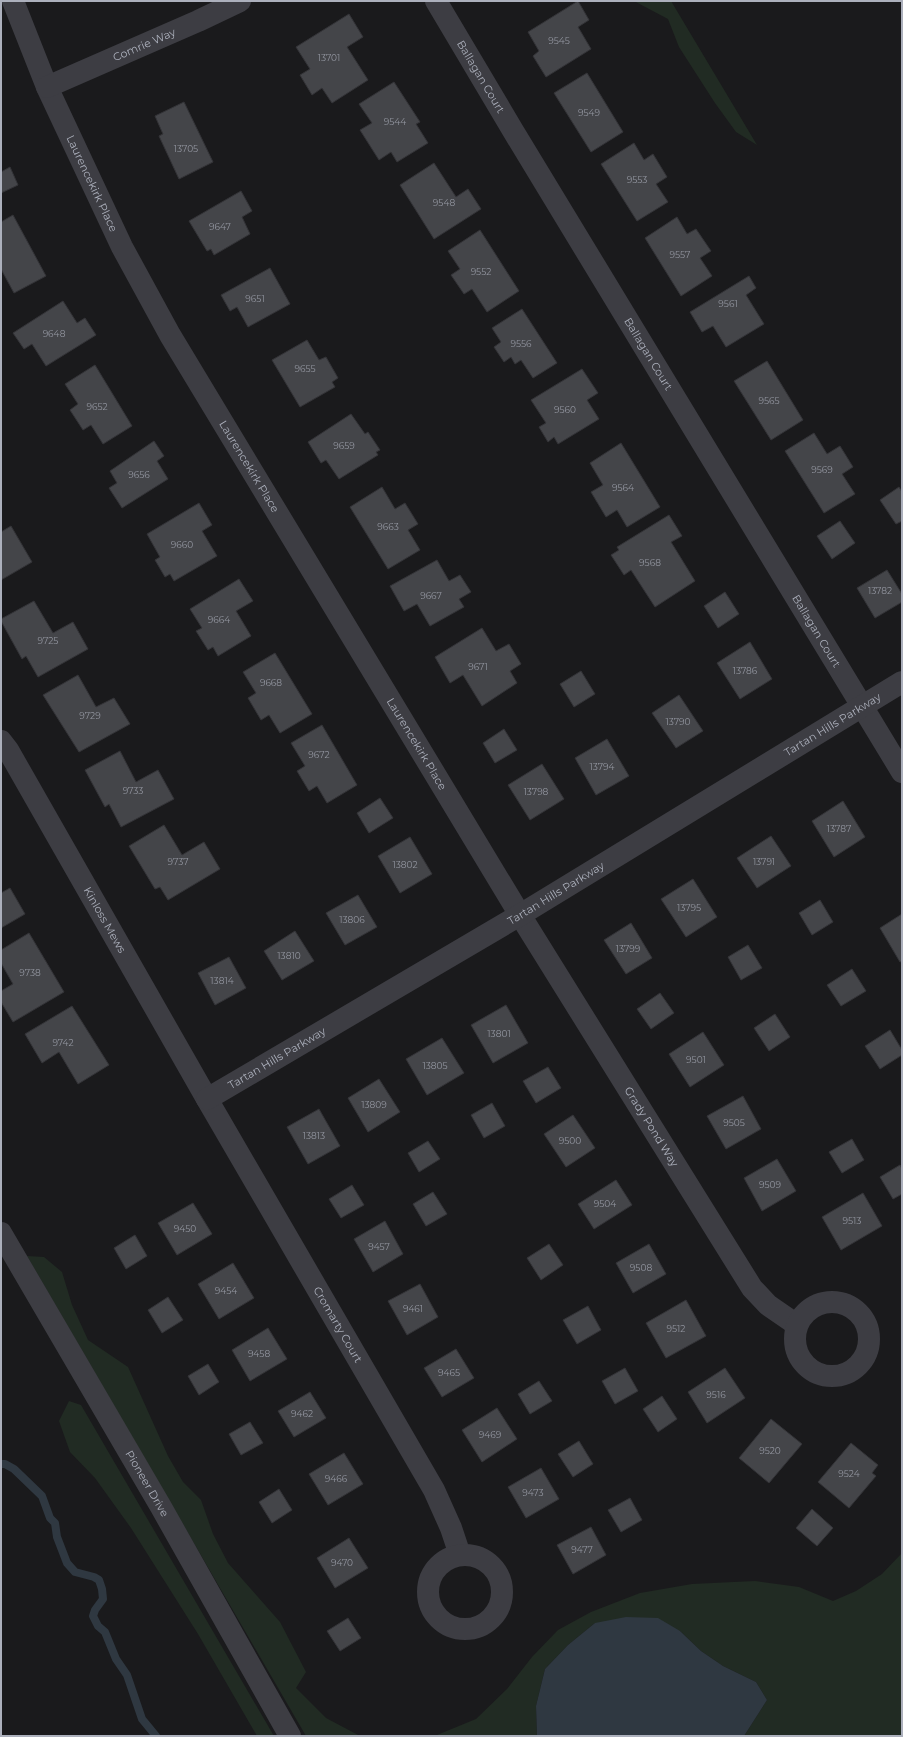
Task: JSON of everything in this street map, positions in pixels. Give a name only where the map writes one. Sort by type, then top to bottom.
[{"type":"street","name":"Laurencekirk Place","points":[[13,1],[47,87],[122,247],[170,335],[520,915]]},
{"type":"street","name":"Comrie Way","points":[[47,87],[240,1]]},
{"type":"street","name":"Ballagan Court","points":[[436,1],[520,143],[902,772]]},
{"type":"street","name":"Tartan Hills Parkway","points":[[207,1099],[520,915],[902,682]]},
{"type":"street","name":"Kinloss Mews","points":[[1,741],[8,750],[207,1099]]},
{"type":"street","name":"Grady Pond Way","points":[[520,915],[752,1288],[768,1305],[797,1326]]},
{"type":"street","name":"Cromarty Court","points":[[207,1099],[434,1490],[451,1528],[460,1555]]},
{"type":"street","name":"Pioneer Drive","points":[[1,1233],[290,1736]]},
{"type":"shaded area","points":[[634,1],[671,1],[757,145],[736,132],[715,103],[679,47],[668,19]]},
{"type":"shaded area","points":[[27,1256],[44,1257],[62,1272],[72,1305],[88,1340],[128,1367],[168,1456],[183,1482],[201,1500],[213,1534],[228,1563],[280,1622],[306,1672],[296,1688],[326,1718],[360,1736],[306,1736]]},
{"type":"shaded area","points":[[69,1401],[81,1405],[274,1736],[257,1736],[198,1634],[131,1528],[95,1478],[70,1452],[59,1421]]},
{"type":"shaded area","points":[[902,1553],[902,1736],[744,1736],[767,1700],[756,1682],[723,1666],[701,1651],[680,1631],[595,1623],[568,1645],[545,1669],[536,1706],[537,1736],[413,1736],[437,1735],[476,1719],[507,1689],[532,1657],[558,1630],[591,1612],[640,1593],[692,1584],[755,1581],[799,1587],[833,1601],[856,1591],[882,1574]]},
{"type":"shaded area","points":[[626,1617],[658,1618],[680,1631],[701,1651],[723,1666],[756,1682],[767,1700],[744,1736],[537,1736],[536,1706],[545,1669],[568,1645],[595,1623]]},
{"type":"building","points":[[578,1],[589,20],[578,27],[591,49],[546,77],[533,56],[539,51],[528,32]]},
{"type":"building","points":[[349,14],[363,37],[347,47],[368,80],[332,103],[322,88],[312,95],[300,75],[310,69],[296,47]]},
{"type":"building","points":[[587,73],[623,132],[591,152],[554,93]]},
{"type":"building","points":[[394,82],[420,122],[416,124],[428,143],[397,162],[391,152],[379,160],[360,130],[372,123],[359,104]]},
{"type":"building","points":[[184,102],[213,162],[179,179],[159,136],[163,134],[155,116]]},
{"type":"building","points":[[634,143],[644,160],[653,154],[667,177],[656,184],[668,202],[637,221],[601,164]]},
{"type":"building","points":[[434,163],[456,197],[468,189],[481,209],[434,239],[400,185]]},
{"type":"building","points":[[10,167],[18,185],[1,193],[1,172]]},
{"type":"building","points":[[241,191],[252,211],[242,217],[250,234],[214,255],[211,249],[207,251],[189,221]]},
{"type":"building","points":[[13,215],[46,276],[14,293],[1,269],[1,222]]},
{"type":"building","points":[[677,217],[687,234],[696,229],[711,251],[700,258],[712,276],[681,296],[645,238]]},
{"type":"building","points":[[480,230],[519,291],[487,312],[472,289],[464,294],[451,275],[460,269],[448,251]]},
{"type":"building","points":[[270,268],[290,304],[248,327],[237,307],[230,311],[221,295]]},
{"type":"building","points":[[749,276],[756,288],[746,295],[764,324],[726,347],[713,326],[702,332],[690,312]]},
{"type":"building","points":[[63,301],[77,323],[85,318],[96,335],[46,366],[32,344],[24,349],[13,333]]},
{"type":"building","points":[[522,309],[557,363],[533,378],[521,360],[515,364],[511,357],[504,362],[494,347],[501,342],[492,328]]},
{"type":"building","points":[[307,340],[319,360],[326,357],[338,378],[332,382],[335,387],[300,407],[272,360]]},
{"type":"building","points":[[767,361],[803,420],[771,440],[734,381]]},
{"type":"building","points":[[95,365],[132,426],[103,444],[91,425],[83,430],[70,410],[78,404],[65,384]]},
{"type":"building","points":[[582,369],[598,393],[587,400],[599,419],[558,444],[554,437],[548,442],[539,427],[546,423],[531,400]]},
{"type":"building","points":[[351,414],[365,434],[368,432],[380,450],[376,452],[378,455],[339,479],[326,460],[321,463],[308,442]]},
{"type":"building","points":[[814,433],[827,454],[840,446],[853,467],[842,474],[855,494],[824,513],[785,451]]},
{"type":"building","points":[[154,441],[164,456],[157,461],[168,479],[122,508],[109,488],[117,483],[110,471]]},
{"type":"building","points":[[621,443],[660,507],[627,527],[617,510],[606,517],[591,492],[603,485],[590,463]]},
{"type":"building","points":[[382,487],[395,509],[405,503],[418,524],[408,530],[420,550],[388,569],[350,507]]},
{"type":"building","points":[[899,487],[902,492],[902,521],[896,524],[880,500]]},
{"type":"building","points":[[199,503],[212,525],[202,531],[217,556],[174,581],[170,574],[165,577],[155,560],[160,557],[147,534]]},
{"type":"building","points":[[669,515],[682,536],[671,542],[695,581],[655,607],[631,570],[624,575],[611,555],[619,550],[617,547]]},
{"type":"building","points":[[840,521],[855,543],[832,559],[817,536]]},
{"type":"building","points":[[11,526],[32,562],[1,580],[1,532]]},
{"type":"building","points":[[437,560],[449,581],[460,575],[471,592],[459,599],[464,607],[430,626],[417,604],[404,611],[390,586]]},
{"type":"building","points":[[887,570],[902,594],[902,602],[875,618],[857,588]]},
{"type":"building","points":[[239,579],[253,601],[236,611],[251,636],[218,656],[213,647],[208,650],[196,631],[202,628],[190,609]]},
{"type":"building","points":[[725,592],[739,614],[718,628],[704,606]]},
{"type":"building","points":[[34,601],[53,633],[73,622],[88,649],[38,677],[26,656],[22,659],[1,621],[1,619]]},
{"type":"building","points":[[482,628],[496,651],[509,644],[521,664],[510,671],[517,683],[482,706],[463,675],[450,683],[435,657]]},
{"type":"building","points":[[750,642],[772,679],[740,699],[717,663]]},
{"type":"building","points":[[275,653],[312,714],[280,733],[269,715],[261,720],[248,698],[256,693],[243,672]]},
{"type":"building","points":[[581,671],[595,694],[574,707],[560,684]]},
{"type":"building","points":[[78,675],[96,707],[114,698],[130,724],[79,752],[43,695]]},
{"type":"building","points":[[679,695],[703,731],[676,748],[652,713]]},
{"type":"building","points":[[322,725],[357,785],[327,803],[317,786],[309,791],[297,771],[305,766],[291,743]]},
{"type":"building","points":[[504,729],[517,750],[495,763],[483,743]]},
{"type":"building","points":[[607,739],[629,776],[596,795],[575,758]]},
{"type":"building","points":[[120,751],[136,782],[158,770],[174,799],[121,827],[109,804],[105,807],[85,770]]},
{"type":"building","points":[[542,764],[564,799],[530,820],[508,785]]},
{"type":"building","points":[[380,798],[393,818],[369,833],[357,813]]},
{"type":"building","points":[[843,801],[865,837],[834,857],[812,821]]},
{"type":"building","points":[[164,825],[182,855],[204,842],[220,869],[168,900],[160,887],[155,889],[129,846]]},
{"type":"building","points":[[771,836],[791,866],[757,888],[737,858]]},
{"type":"building","points":[[410,837],[432,874],[400,893],[378,856]]},
{"type":"building","points":[[693,879],[717,917],[686,937],[661,899]]},
{"type":"building","points":[[10,888],[25,914],[1,928],[1,893]]},
{"type":"building","points":[[358,895],[377,927],[345,945],[326,913]]},
{"type":"building","points":[[820,900],[833,922],[812,935],[799,913]]},
{"type":"building","points":[[902,914],[902,961],[900,962],[880,928]]},
{"type":"building","points":[[631,923],[652,958],[626,974],[604,940]]},
{"type":"building","points":[[295,931],[314,961],[282,980],[264,951]]},
{"type":"building","points":[[29,933],[64,992],[13,1022],[1,1002],[1,991],[13,984],[1,963],[1,950]]},
{"type":"building","points":[[748,945],[762,968],[741,980],[728,957]]},
{"type":"building","points":[[229,957],[246,988],[215,1005],[198,973]]},
{"type":"building","points":[[852,969],[866,991],[841,1006],[827,985]]},
{"type":"building","points":[[660,993],[674,1013],[651,1029],[637,1009]]},
{"type":"building","points":[[506,1005],[528,1043],[493,1063],[471,1025]]},
{"type":"building","points":[[72,1006],[109,1065],[78,1084],[59,1052],[42,1063],[25,1034]]},
{"type":"building","points":[[775,1014],[790,1037],[769,1051],[754,1028]]},
{"type":"building","points":[[890,1030],[902,1050],[902,1055],[880,1069],[865,1046]]},
{"type":"building","points":[[703,1032],[724,1065],[690,1087],[669,1054]]},
{"type":"building","points":[[442,1038],[464,1073],[427,1095],[406,1059]]},
{"type":"building","points":[[548,1067],[561,1088],[536,1103],[523,1081]]},
{"type":"building","points":[[379,1079],[400,1112],[368,1132],[348,1098]]},
{"type":"building","points":[[743,1096],[761,1129],[726,1149],[707,1116]]},
{"type":"building","points":[[492,1103],[505,1126],[484,1138],[471,1115]]},
{"type":"building","points":[[319,1109],[340,1146],[308,1164],[287,1127]]},
{"type":"building","points":[[573,1115],[595,1148],[566,1167],[544,1134]]},
{"type":"building","points":[[852,1139],[864,1160],[842,1173],[829,1152]]},
{"type":"building","points":[[428,1141],[440,1159],[419,1172],[408,1153]]},
{"type":"building","points":[[777,1159],[796,1191],[762,1211],[744,1178]]},
{"type":"building","points":[[900,1165],[902,1169],[902,1194],[893,1199],[880,1177]]},
{"type":"building","points":[[616,1180],[632,1205],[594,1229],[578,1204]]},
{"type":"building","points":[[352,1185],[364,1205],[341,1218],[329,1199]]},
{"type":"building","points":[[433,1192],[447,1214],[426,1226],[413,1204]]},
{"type":"building","points":[[863,1193],[882,1226],[841,1250],[822,1217]]},
{"type":"building","points":[[193,1203],[212,1234],[177,1255],[158,1223]]},
{"type":"building","points":[[385,1221],[403,1254],[373,1272],[354,1239]]},
{"type":"building","points":[[135,1235],[147,1256],[126,1269],[114,1248]]},
{"type":"building","points":[[549,1244],[563,1265],[541,1280],[527,1258]]},
{"type":"building","points":[[649,1244],[666,1274],[633,1293],[616,1263]]},
{"type":"building","points":[[233,1263],[254,1298],[219,1319],[198,1284]]},
{"type":"building","points":[[420,1284],[438,1317],[407,1335],[388,1301]]},
{"type":"building","points":[[168,1297],[183,1320],[162,1333],[148,1310]]},
{"type":"building","points":[[686,1300],[706,1336],[666,1358],[646,1323]]},
{"type":"building","points":[[588,1306],[601,1330],[577,1344],[563,1320]]},
{"type":"building","points":[[268,1328],[287,1359],[250,1381],[232,1350]]},
{"type":"building","points":[[456,1349],[474,1378],[442,1397],[424,1368]]},
{"type":"building","points":[[208,1364],[219,1382],[199,1395],[188,1376]]},
{"type":"building","points":[[625,1368],[638,1391],[615,1404],[602,1381]]},
{"type":"building","points":[[725,1368],[745,1398],[707,1423],[688,1392]]},
{"type":"building","points":[[539,1381],[552,1401],[530,1414],[518,1394]]},
{"type":"building","points":[[310,1392],[326,1418],[294,1437],[278,1411]]},
{"type":"building","points":[[662,1396],[677,1419],[658,1432],[643,1409]]},
{"type":"building","points":[[497,1408],[517,1439],[482,1462],[462,1430]]},
{"type":"building","points":[[771,1419],[802,1444],[769,1483],[739,1458]]},
{"type":"building","points":[[250,1422],[263,1443],[241,1455],[229,1434]]},
{"type":"building","points":[[579,1441],[593,1464],[573,1477],[558,1454]]},
{"type":"building","points":[[851,1443],[878,1465],[872,1473],[876,1476],[849,1508],[818,1482]]},
{"type":"building","points":[[344,1453],[363,1484],[328,1505],[309,1474]]},
{"type":"building","points":[[541,1468],[559,1499],[526,1518],[508,1487]]},
{"type":"building","points":[[279,1489],[292,1510],[272,1523],[259,1502]]},
{"type":"building","points":[[630,1498],[642,1520],[621,1532],[608,1510]]},
{"type":"building","points":[[812,1509],[833,1528],[817,1546],[796,1528]]},
{"type":"building","points":[[591,1527],[606,1555],[573,1574],[557,1545]]},
{"type":"building","points":[[349,1538],[368,1568],[335,1588],[317,1558]]},
{"type":"building","points":[[348,1618],[361,1638],[340,1651],[327,1631]]},
{"type":"waterway","points":[[1,1464],[5,1464],[14,1469],[42,1496],[50,1518],[55,1523],[57,1537],[67,1563],[75,1572],[94,1577],[99,1580],[103,1599],[95,1610],[93,1616],[98,1626],[105,1632],[116,1659],[127,1675],[142,1719],[156,1736]]}]
